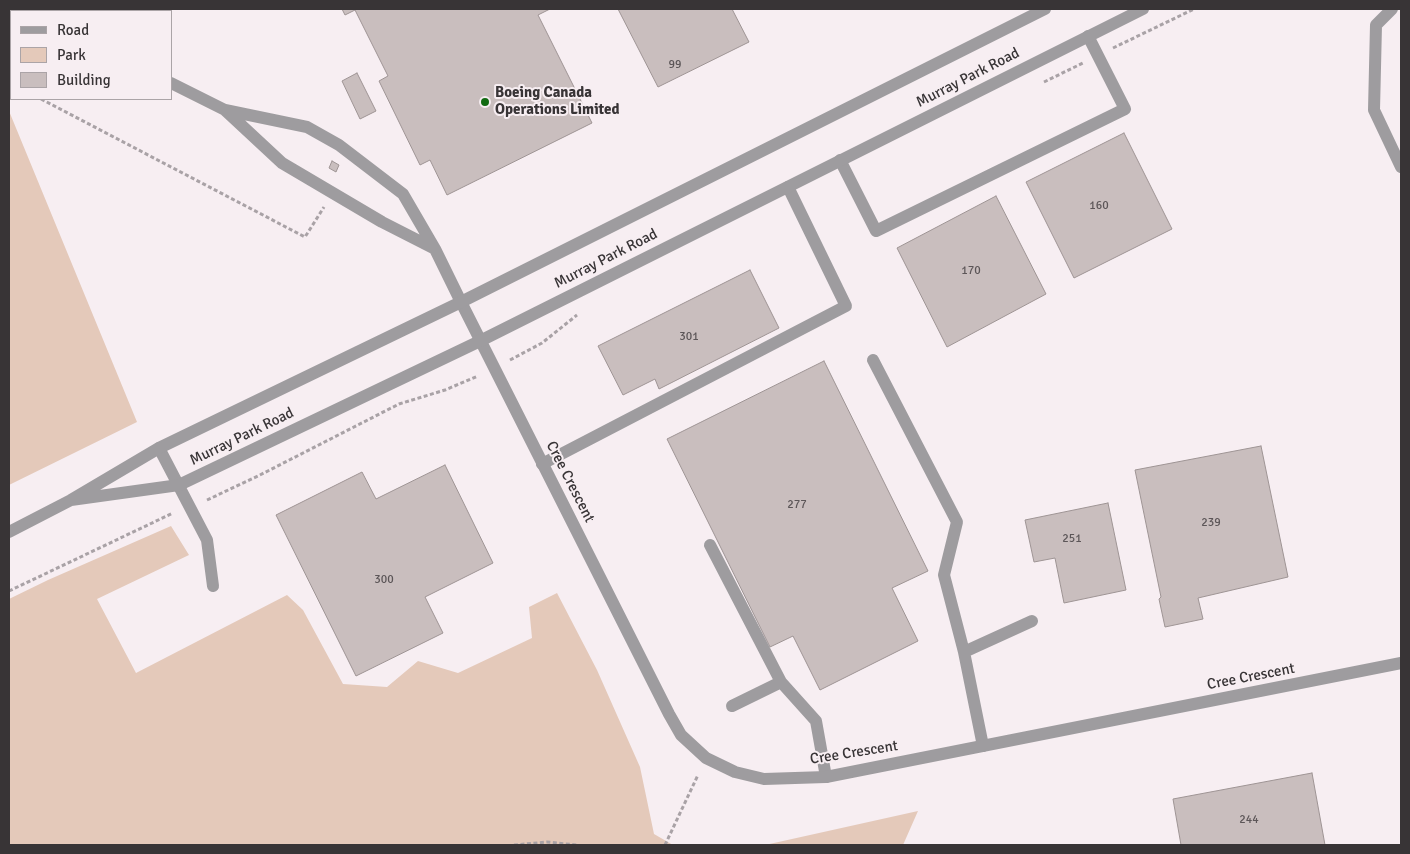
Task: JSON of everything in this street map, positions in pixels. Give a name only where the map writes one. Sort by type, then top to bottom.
[{"type":"street","name":"Murray Park Road","points":[[9,532],[71,500],[159,448],[461,302],[1045,9]]},
{"type":"street","name":"Murray Park Road","points":[[71,500],[179,485],[480,341],[1143,9]]},
{"type":"street","points":[[1392,9],[1376,25],[1374,110],[1401,167]]},
{"type":"street","points":[[840,160],[876,231],[1125,109],[1088,36]]},
{"type":"street","points":[[172,84],[225,110],[282,163],[382,222],[435,249]]},
{"type":"street","name":"Cree Crescent","points":[[225,110],[307,126],[339,145],[403,194],[435,249],[669,714],[682,735],[706,758],[735,772],[764,779],[826,776],[1401,664]]},
{"type":"street","points":[[542,464],[846,306],[788,187]]},
{"type":"street","points":[[873,360],[957,522],[944,575],[964,652],[982,746]]},
{"type":"street","points":[[159,448],[207,540],[213,586]]},
{"type":"street","points":[[710,545],[781,682],[816,721],[826,776]]},
{"type":"street","points":[[964,652],[1032,621]]},
{"type":"street","points":[[732,706],[781,682]]},
{"type":"path","points":[[43,100],[305,237],[324,207]]},
{"type":"path","points":[[665,845],[706,758]]},
{"type":"path","points":[[514,845],[547,842],[577,845]]},
{"type":"green space","points":[[9,111],[137,422],[9,485]]},
{"type":"green space","points":[[171,526],[189,555],[97,599],[136,673],[287,595],[303,610],[343,684],[387,687],[418,661],[458,673],[532,638],[529,607],[557,593],[597,670],[640,767],[654,834],[673,845],[9,845],[9,599]]},
{"type":"green space","points":[[918,811],[903,845],[765,845]]},
{"type":"building","name":"Boeing Canada Operations Limited","points":[[342,9],[550,9],[538,15],[592,123],[447,195],[430,160],[420,165],[379,81],[388,76],[355,10],[345,15]]},
{"type":"building","name":"Boeing Canada Operations Limited","points":[[618,9],[732,9],[749,42],[658,87]]},
{"type":"building","points":[[357,73],[376,111],[360,119],[342,81]]},
{"type":"building","points":[[1124,133],[1172,229],[1074,278],[1026,182]]},
{"type":"building","points":[[332,161],[339,165],[336,172],[329,168]]},
{"type":"building","points":[[996,196],[1046,294],[947,347],[897,248]]},
{"type":"building","points":[[750,270],[779,328],[659,389],[655,379],[623,395],[598,346]]},
{"type":"building","points":[[824,361],[928,571],[892,588],[918,641],[820,690],[793,636],[770,647],[667,439]]},
{"type":"building","points":[[1261,446],[1288,577],[1198,598],[1203,619],[1165,627],[1159,599],[1161,597],[1135,470]]},
{"type":"building","points":[[445,465],[493,563],[425,597],[443,633],[356,676],[276,515],[362,472],[376,499]]},
{"type":"building","points":[[1108,503],[1126,590],[1064,603],[1055,558],[1034,562],[1025,520]]},
{"type":"building","points":[[1312,773],[1325,845],[1181,845],[1173,799]]},
{"type":"place","name":"Boeing Canada Operations Limited","points":[[485,102]]}]
